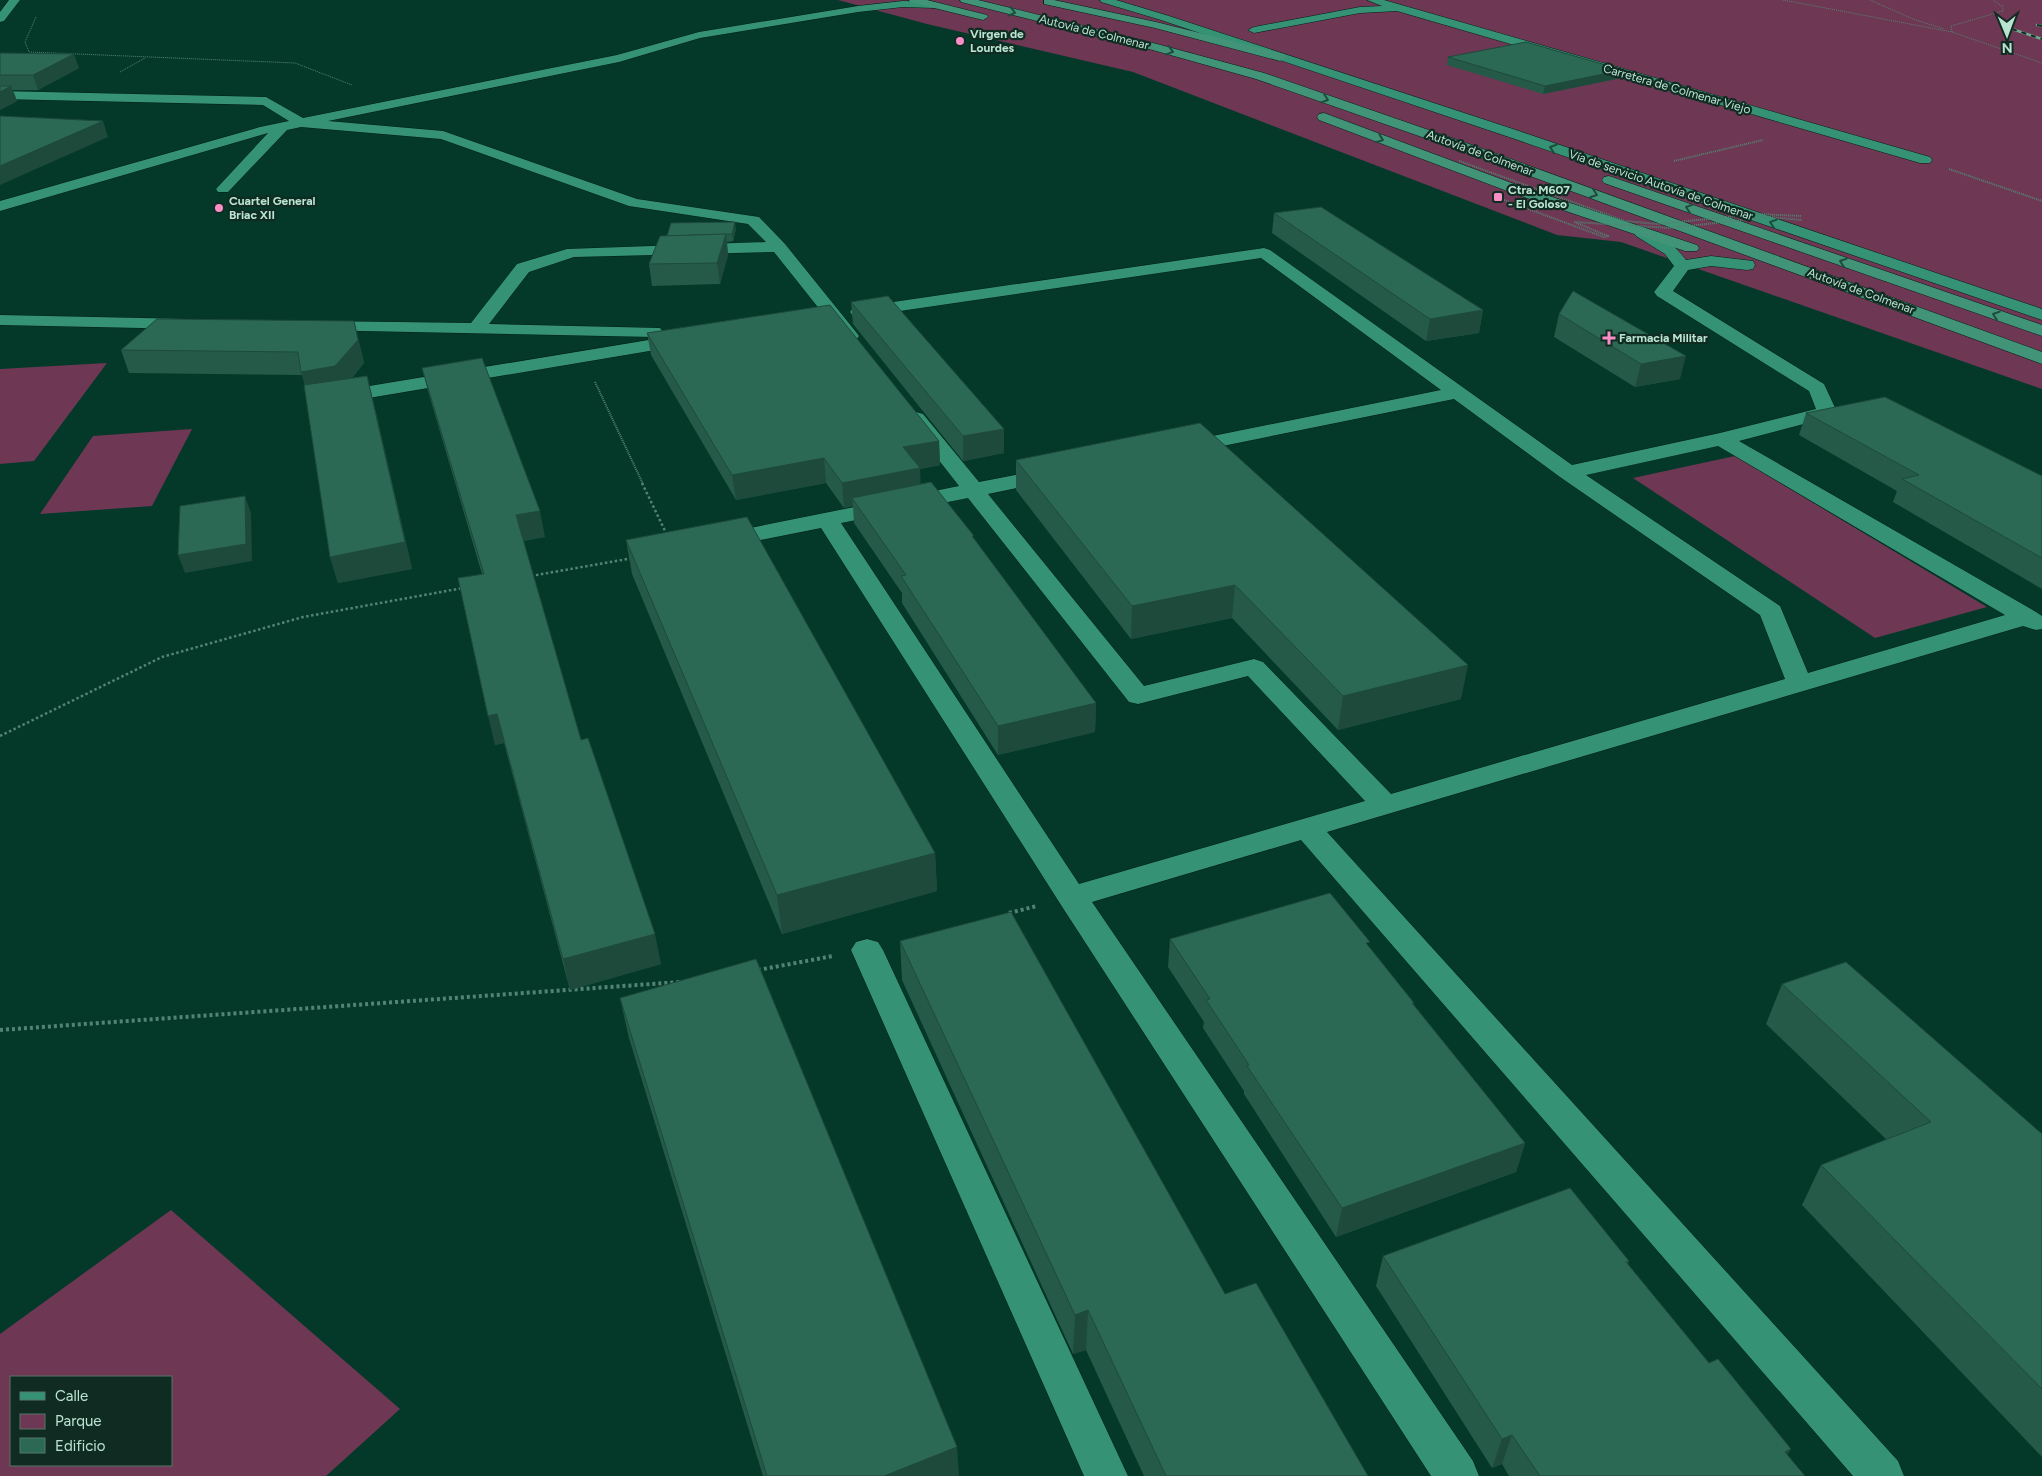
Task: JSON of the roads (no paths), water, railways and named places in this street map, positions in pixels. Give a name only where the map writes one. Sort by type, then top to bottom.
[{"type":"highway","points":[[914,0],[1051,35]]},
{"type":"highway","name":"Autovía de Colmenar","points":[[965,0],[1153,46],[1260,76],[1467,148],[2042,358]]},
{"type":"highway","name":"Autovía de Colmenar","points":[[1017,0],[1180,39],[1302,75],[1497,140],[2042,331]]},
{"type":"highway","points":[[1038,0],[1161,21]]},
{"type":"highway","points":[[1315,114],[1520,191],[1642,233],[1991,339]]},
{"type":"street","points":[[0,19],[15,0]]},
{"type":"street","points":[[858,9],[887,2],[887,0]]},
{"type":"street","points":[[1105,0],[1161,21]]},
{"type":"street","name":"Carretera de Colmenar Viejo","points":[[1372,0],[1925,160]]},
{"type":"street","points":[[0,206],[170,156],[283,126],[628,56],[699,35],[858,9],[903,4],[934,6]]},
{"type":"street","points":[[1254,30],[1360,10],[1402,8]]},
{"type":"street","name":"Vía de servicio Autovía de Colmenar","points":[[1161,21],[1280,57],[1514,134],[2042,315]]},
{"type":"street","points":[[0,95],[266,101],[302,123],[443,135],[634,203],[753,220],[779,247],[825,317],[864,353]]},
{"type":"street","points":[[223,189],[283,126]]},
{"type":"street","points":[[1642,233],[1671,251],[1682,266]]},
{"type":"street","points":[[476,329],[522,268],[573,252],[779,247]]},
{"type":"street","points":[[825,317],[1264,253],[1568,472],[1770,611],[1800,684]]},
{"type":"street","points":[[1568,472],[1720,440],[1828,412],[1817,388],[1663,292],[1682,266],[1711,261],[1747,265]]},
{"type":"street","points":[[0,320],[208,324]]},
{"type":"street","points":[[298,326],[704,335],[313,402]]},
{"type":"street","points":[[1167,451],[1458,392]]},
{"type":"street","points":[[906,406],[1138,696],[1254,667],[1385,805]]},
{"type":"street","points":[[1720,440],[2035,622]]},
{"type":"street","points":[[674,551],[1070,470]]},
{"type":"street","points":[[826,520],[1072,897],[1457,1476]]},
{"type":"street","points":[[1072,897],[1800,684],[2035,622]]},
{"type":"street","points":[[1307,828],[1882,1476]]},
{"type":"street","points":[[867,950],[1106,1476]]},
{"type":"railway","points":[[2037,25],[2042,26]]},
{"type":"railway","points":[[2012,29],[2042,39]]},
{"type":"place","name":"Virgen de Lourdes","points":[[960,41]]},
{"type":"place","name":"Ctra. M607 - El Goloso","points":[[1498,197]]},
{"type":"place","name":"Cuartel General Briac XII","points":[[219,208]]},
{"type":"place","name":"Farmacia Militar","points":[[1609,338]]}]
